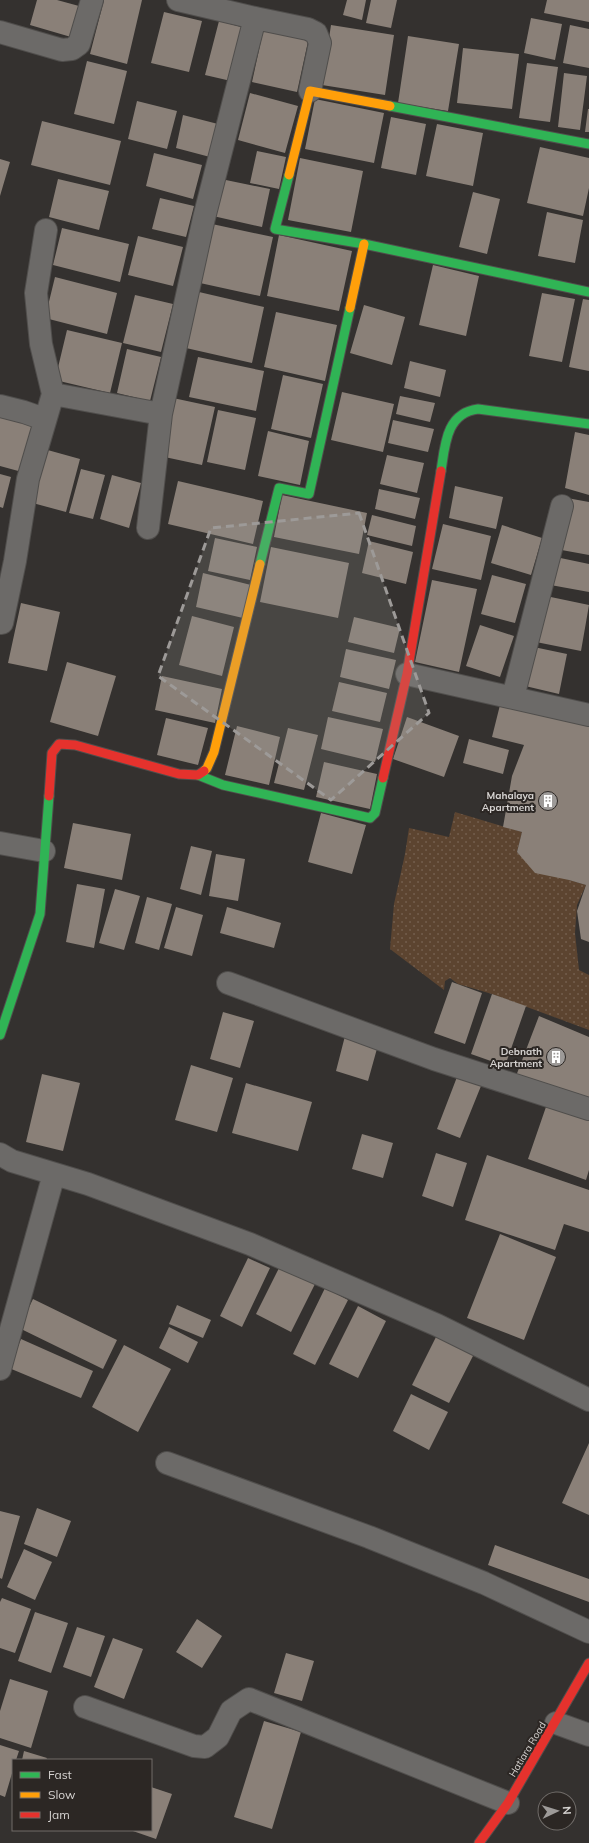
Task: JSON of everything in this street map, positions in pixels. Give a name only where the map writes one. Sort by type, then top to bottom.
[{"type":"street","points":[[0,32],[62,50],[72,49],[79,44],[92,0]]},
{"type":"street","points":[[178,0],[308,29],[316,33],[320,43],[310,91],[275,230],[364,244],[589,292]]},
{"type":"street","points":[[148,528],[161,414],[204,218],[255,18]]},
{"type":"street","points":[[310,91],[589,144]]},
{"type":"street","points":[[0,625],[15,562],[28,479],[44,419],[53,394],[41,344],[36,293],[46,230]]},
{"type":"street","points":[[198,775],[207,768],[214,752],[279,488],[309,494],[364,244]]},
{"type":"street","points":[[53,394],[161,414]]},
{"type":"street","points":[[0,406],[44,419]]},
{"type":"street","points":[[0,1036],[40,914],[52,753],[59,744],[75,745],[179,774],[198,775],[223,786],[370,818],[375,813],[407,674],[445,444],[455,419],[466,410],[478,410],[589,424]]},
{"type":"street","points":[[512,697],[562,506]]},
{"type":"street","points":[[407,674],[589,715]]},
{"type":"street","points":[[0,843],[44,851]]},
{"type":"street","points":[[228,983],[434,1059],[589,1109]]},
{"type":"street","points":[[0,1154],[12,1161],[88,1184],[250,1244],[437,1325],[589,1400]]},
{"type":"street","points":[[0,1369],[54,1174]]},
{"type":"street","points":[[167,1463],[369,1537],[484,1583],[589,1632]]},
{"type":"street","name":"Hatiara Road","points":[[479,1843],[508,1803],[556,1723],[589,1663]]},
{"type":"street","points":[[85,1707],[194,1746],[205,1747],[218,1737],[231,1711],[249,1699],[508,1803]]},
{"type":"street","points":[[556,1723],[589,1735]]},
{"type":"highlighted area","points":[[359,513],[429,713],[331,800],[158,676],[211,528]]},
{"type":"shaded area","points":[[455,812],[522,832],[517,852],[523,858],[549,872],[568,880],[586,885],[577,905],[575,933],[579,970],[589,975],[589,1030],[492,994],[458,984],[450,978],[445,981],[444,990],[390,949],[394,904],[409,828],[449,837]]},
{"type":"building","points":[[37,0],[57,0],[79,6],[71,37],[30,25]]},
{"type":"building","points":[[104,0],[142,0],[127,64],[90,54]]},
{"type":"building","points":[[347,0],[366,0],[362,20],[343,15]]},
{"type":"building","points":[[371,0],[397,0],[391,28],[366,23]]},
{"type":"building","points":[[547,0],[589,0],[589,22],[544,13]]},
{"type":"building","points":[[164,12],[202,21],[189,72],[151,63]]},
{"type":"building","points":[[531,18],[562,24],[555,60],[524,53]]},
{"type":"building","points":[[219,21],[245,28],[231,81],[205,75]]},
{"type":"building","points":[[331,25],[394,35],[385,95],[322,85]]},
{"type":"building","points":[[570,25],[589,29],[589,68],[563,63]]},
{"type":"building","points":[[264,27],[309,37],[297,92],[252,82]]},
{"type":"building","points":[[408,36],[459,44],[448,111],[398,103]]},
{"type":"building","points":[[463,48],[519,54],[512,109],[457,103]]},
{"type":"building","points":[[87,61],[127,71],[114,124],[74,114]]},
{"type":"building","points":[[527,63],[558,67],[550,122],[519,118]]},
{"type":"building","points":[[564,73],[587,76],[580,130],[558,127]]},
{"type":"building","points":[[250,93],[298,106],[285,153],[238,140]]},
{"type":"building","points":[[315,99],[384,113],[374,163],[305,149]]},
{"type":"building","points":[[137,101],[177,111],[167,149],[128,139]]},
{"type":"building","points":[[588,109],[589,132],[585,132]]},
{"type":"building","points":[[183,115],[218,124],[210,157],[176,148]]},
{"type":"building","points":[[391,117],[426,124],[416,175],[381,168]]},
{"type":"building","points":[[42,121],[121,141],[110,185],[31,165]]},
{"type":"building","points":[[437,124],[483,133],[473,186],[426,176]]},
{"type":"building","points":[[540,147],[589,158],[589,188],[583,216],[527,203]]},
{"type":"building","points":[[257,151],[286,157],[279,189],[250,183]]},
{"type":"building","points":[[154,153],[202,165],[193,199],[146,186]]},
{"type":"building","points":[[300,158],[363,171],[351,232],[288,220]]},
{"type":"building","points":[[0,159],[10,162],[0,196]]},
{"type":"building","points":[[58,179],[109,191],[99,230],[49,217]]},
{"type":"building","points":[[221,179],[270,189],[262,227],[213,216]]},
{"type":"building","points":[[473,192],[500,199],[487,254],[459,247]]},
{"type":"building","points":[[160,198],[194,206],[186,237],[152,229]]},
{"type":"building","points":[[547,212],[583,220],[575,263],[538,256]]},
{"type":"building","points":[[212,224],[273,237],[260,296],[200,283]]},
{"type":"building","points":[[62,228],[129,244],[120,282],[53,265]]},
{"type":"building","points":[[279,235],[352,251],[339,311],[267,296]]},
{"type":"building","points":[[138,236],[183,247],[173,286],[128,275]]},
{"type":"building","points":[[433,265],[479,276],[466,336],[419,325]]},
{"type":"building","points":[[55,277],[117,293],[107,334],[45,318]]},
{"type":"building","points":[[199,292],[264,307],[252,363],[186,348]]},
{"type":"building","points":[[542,293],[575,299],[562,362],[529,356]]},
{"type":"building","points":[[135,295],[173,304],[161,352],[123,343]]},
{"type":"building","points":[[583,299],[589,300],[589,371],[569,367]]},
{"type":"building","points":[[364,305],[405,317],[392,365],[350,353]]},
{"type":"building","points":[[276,312],[337,325],[325,381],[264,367]]},
{"type":"building","points":[[67,330],[122,343],[110,393],[55,380]]},
{"type":"building","points":[[127,349],[161,357],[150,401],[117,393]]},
{"type":"building","points":[[198,357],[264,371],[256,411],[189,397]]},
{"type":"building","points":[[410,361],[446,370],[440,397],[404,388]]},
{"type":"building","points":[[283,375],[323,384],[311,438],[271,429]]},
{"type":"building","points":[[342,392],[394,404],[383,452],[331,440]]},
{"type":"building","points":[[400,396],[435,403],[430,422],[396,414]]},
{"type":"building","points":[[173,398],[215,407],[202,465],[160,456]]},
{"type":"building","points":[[218,410],[256,418],[245,470],[207,462]]},
{"type":"building","points":[[0,416],[34,425],[22,472],[0,466]]},
{"type":"building","points":[[393,420],[434,429],[428,452],[388,443]]},
{"type":"building","points":[[268,431],[309,441],[300,485],[258,476]]},
{"type":"building","points":[[575,432],[589,435],[589,495],[565,488]]},
{"type":"building","points":[[44,449],[80,459],[66,512],[29,502]]},
{"type":"building","points":[[387,455],[424,463],[417,493],[380,484]]},
{"type":"building","points":[[81,469],[105,475],[93,519],[69,513]]},
{"type":"building","points":[[0,474],[11,477],[3,508],[0,507]]},
{"type":"building","points":[[112,475],[141,483],[129,528],[100,519]]},
{"type":"building","points":[[178,481],[263,501],[253,544],[168,524]]},
{"type":"building","points":[[455,486],[503,497],[496,529],[449,518]]},
{"type":"building","points":[[379,489],[420,498],[415,519],[375,509]]},
{"type":"building","points":[[282,495],[367,513],[359,554],[274,537]]},
{"type":"building","points":[[567,498],[589,502],[589,555],[556,549]]},
{"type":"building","points":[[372,515],[416,526],[412,546],[367,535]]},
{"type":"building","points":[[443,524],[491,536],[481,580],[432,569]]},
{"type":"building","points":[[502,525],[542,538],[531,575],[491,563]]},
{"type":"building","points":[[215,538],[257,547],[250,580],[208,571]]},
{"type":"building","points":[[369,541],[413,552],[406,584],[362,573]]},
{"type":"building","points":[[271,547],[349,563],[338,618],[260,602]]},
{"type":"building","points":[[551,556],[589,564],[589,592],[545,584]]},
{"type":"building","points":[[203,573],[251,585],[243,618],[196,607]]},
{"type":"building","points":[[492,575],[526,584],[515,623],[481,614]]},
{"type":"building","points":[[432,580],[477,589],[459,672],[415,662]]},
{"type":"building","points":[[546,596],[589,605],[581,651],[536,642]]},
{"type":"building","points":[[21,603],[60,612],[47,671],[8,663]]},
{"type":"building","points":[[192,616],[234,627],[222,676],[179,665]]},
{"type":"building","points":[[354,617],[400,628],[394,653],[348,642]]},
{"type":"building","points":[[480,625],[514,636],[500,677],[466,666]]},
{"type":"building","points":[[529,646],[567,654],[559,694],[521,685]]},
{"type":"building","points":[[346,649],[396,660],[389,689],[340,677]]},
{"type":"building","points":[[67,662],[116,676],[98,736],[50,722]]},
{"type":"building","points":[[162,676],[222,689],[215,723],[155,710]]},
{"type":"building","points":[[339,682],[387,693],[380,722],[332,711]]},
{"type":"building","name":"Mahalaya Apartment","points":[[502,697],[589,716],[589,942],[581,939],[577,911],[586,885],[535,873],[517,852],[522,832],[503,827],[512,776],[524,745],[492,737]]},
{"type":"building","points":[[328,717],[383,729],[375,762],[321,749]]},
{"type":"building","points":[[407,717],[459,736],[444,777],[393,759]]},
{"type":"building","points":[[166,718],[208,728],[198,765],[157,755]]},
{"type":"building","points":[[237,726],[280,737],[269,785],[225,775]]},
{"type":"building","points":[[288,728],[318,735],[304,790],[274,783]]},
{"type":"building","points":[[469,739],[509,750],[503,774],[463,763]]},
{"type":"building","points":[[324,762],[377,774],[370,809],[316,797]]},
{"type":"building","points":[[321,813],[366,825],[352,874],[308,862]]},
{"type":"building","points":[[73,823],[131,834],[122,880],[64,868]]},
{"type":"building","points":[[191,846],[212,851],[201,895],[180,889]]},
{"type":"building","points":[[216,854],[245,859],[238,901],[209,896]]},
{"type":"building","points":[[77,884],[105,889],[94,948],[66,942]]},
{"type":"building","points":[[115,889],[140,896],[124,950],[99,943]]},
{"type":"building","points":[[147,897],[172,904],[159,950],[135,943]]},
{"type":"building","points":[[176,907],[203,915],[192,956],[164,948]]},
{"type":"building","points":[[227,907],[281,923],[274,948],[220,933]]},
{"type":"building","points":[[452,982],[482,993],[465,1044],[434,1033]]},
{"type":"building","points":[[492,994],[526,1006],[505,1066],[471,1054]]},
{"type":"building","points":[[223,1012],[254,1021],[240,1068],[210,1059]]},
{"type":"building","name":"Debnath Apartment","points":[[539,1016],[589,1037],[589,1103],[516,1076]]},
{"type":"building","points":[[345,1036],[378,1045],[368,1081],[336,1071]]},
{"type":"building","points":[[191,1065],[233,1078],[217,1132],[175,1120]]},
{"type":"building","points":[[42,1074],[80,1083],[63,1151],[26,1142]]},
{"type":"building","points":[[457,1077],[481,1086],[460,1138],[437,1129]]},
{"type":"building","points":[[246,1083],[312,1102],[298,1151],[232,1133]]},
{"type":"building","points":[[547,1104],[589,1119],[589,1170],[586,1180],[528,1159]]},
{"type":"building","points":[[362,1134],[393,1143],[383,1178],[352,1169]]},
{"type":"building","points":[[436,1153],[467,1163],[453,1207],[422,1196]]},
{"type":"building","points":[[487,1155],[589,1190],[589,1232],[564,1224],[555,1250],[465,1220]]},
{"type":"building","points":[[500,1234],[556,1257],[524,1340],[467,1318]]},
{"type":"building","points":[[248,1258],[270,1268],[242,1327],[220,1316]]},
{"type":"building","points":[[280,1266],[315,1284],[291,1332],[256,1314]]},
{"type":"building","points":[[325,1288],[348,1300],[315,1365],[293,1354]]},
{"type":"building","points":[[33,1299],[117,1340],[103,1369],[19,1328]]},
{"type":"building","points":[[177,1305],[211,1320],[203,1338],[169,1324]]},
{"type":"building","points":[[358,1306],[386,1321],[358,1378],[329,1364]]},
{"type":"building","points":[[169,1327],[198,1342],[188,1363],[159,1348]]},
{"type":"building","points":[[437,1335],[474,1354],[449,1403],[412,1385]]},
{"type":"building","points":[[21,1339],[93,1371],[81,1398],[9,1368]]},
{"type":"building","points":[[124,1345],[171,1369],[138,1432],[92,1407]]},
{"type":"building","points":[[411,1394],[448,1412],[429,1450],[393,1431]]},
{"type":"building","points":[[589,1443],[589,1515],[562,1503]]},
{"type":"building","points":[[37,1508],[71,1521],[57,1557],[24,1544]]},
{"type":"building","points":[[0,1511],[20,1516],[2,1579],[0,1578]]},
{"type":"building","points":[[495,1545],[589,1579],[589,1602],[488,1565]]},
{"type":"building","points":[[24,1549],[52,1562],[35,1600],[7,1587]]},
{"type":"building","points":[[2,1598],[31,1609],[15,1653],[0,1648],[0,1602]]},
{"type":"building","points":[[35,1612],[68,1623],[51,1673],[18,1661]]},
{"type":"building","points":[[197,1619],[222,1636],[202,1668],[176,1652]]},
{"type":"building","points":[[77,1627],[105,1636],[91,1677],[63,1667]]},
{"type":"building","points":[[113,1638],[143,1649],[124,1699],[94,1687]]},
{"type":"building","points":[[286,1653],[314,1661],[302,1701],[274,1693]]},
{"type":"building","points":[[10,1679],[48,1691],[31,1748],[0,1738],[0,1711]]},
{"type":"building","points":[[264,1721],[301,1732],[272,1829],[234,1817]]},
{"type":"building","points":[[0,1745],[19,1751],[16,1759],[12,1759],[12,1773],[5,1797],[0,1795]]},
{"type":"building","points":[[24,1751],[47,1758],[46,1759],[22,1759]]},
{"type":"building","points":[[152,1787],[172,1794],[156,1839],[133,1831],[152,1831]]},
{"type":"traffic: fast","points":[[390,106],[589,144]]},
{"type":"traffic: fast","points":[[289,175],[275,229],[364,244],[589,292]]},
{"type":"traffic: fast","points":[[260,564],[279,488],[309,494],[350,308]]},
{"type":"traffic: fast","points":[[441,471],[449,432],[459,417],[467,412],[478,409],[589,424]]},
{"type":"traffic: fast","points":[[198,775],[223,785],[370,818],[375,813],[383,778]]},
{"type":"traffic: fast","points":[[0,1035],[40,914],[49,796]]},
{"type":"traffic: slow","points":[[289,175],[310,91],[390,106]]},
{"type":"traffic: slow","points":[[350,308],[364,244]]},
{"type":"traffic: slow","points":[[204,771],[207,768],[214,752],[260,564]]},
{"type":"traffic: jam","points":[[383,778],[407,674],[441,471]]},
{"type":"traffic: jam","points":[[49,796],[52,753],[59,744],[75,745],[179,774],[198,775],[204,771]]},
{"type":"traffic: jam","points":[[479,1843],[508,1803],[589,1663]]},
{"type":"place","name":"Mahalaya Apartment","points":[[548,801]]},
{"type":"place","name":"Debnath Apartment","points":[[556,1057]]}]
